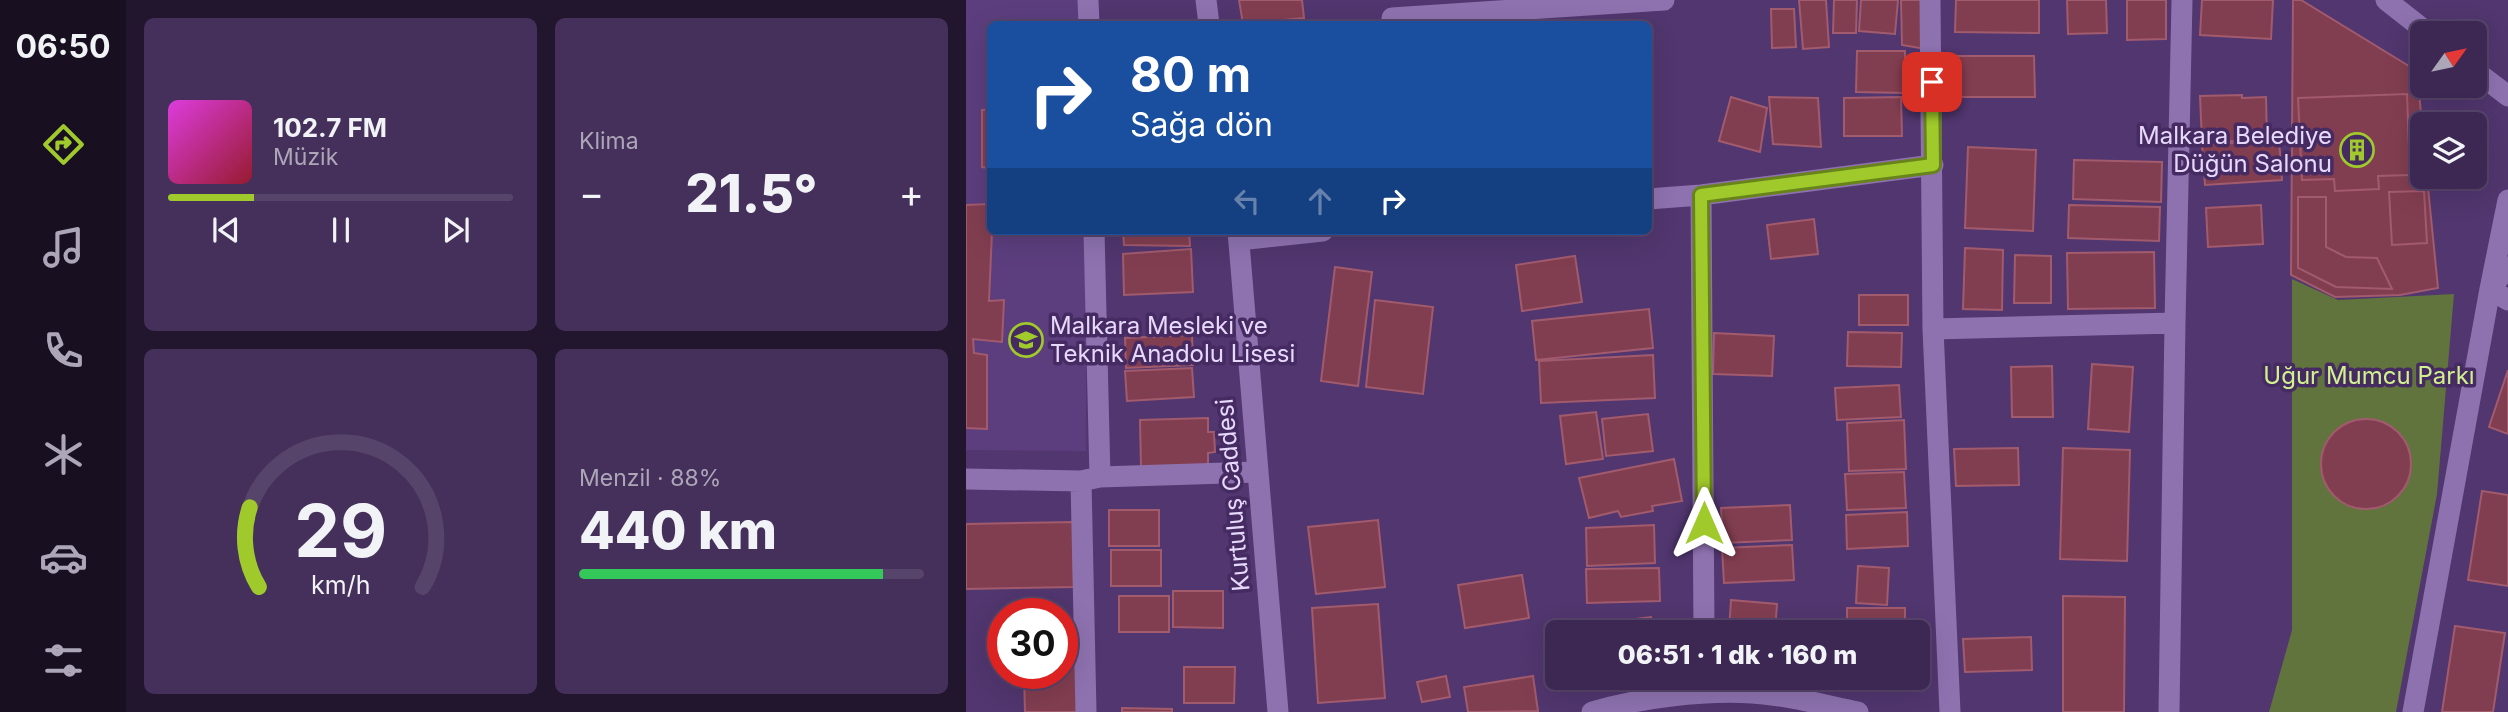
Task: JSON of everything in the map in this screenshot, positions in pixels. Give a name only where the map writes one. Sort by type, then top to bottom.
[{"type":"street","points":[[1088,0],[1089,21]]},
{"type":"street","points":[[1206,0],[1209,21]]},
{"type":"street","points":[[1392,18],[1417,21],[1503,18],[1664,0]]},
{"type":"street","points":[[1930,0],[1933,329],[1950,712]]},
{"type":"street","points":[[2169,712],[2182,0]]},
{"type":"street","points":[[2386,0],[2413,21]]},
{"type":"street","points":[[2487,80],[2508,96]]},
{"type":"street","points":[[1652,199],[1701,195],[1933,165]]},
{"type":"street","points":[[1701,195],[1704,620]]},
{"type":"street","points":[[2413,712],[2508,200]]},
{"type":"street","points":[[1086,712],[1094,235]]},
{"type":"street","name":"Kurtuluş Caddesi","points":[[1239,235],[1256,472],[1278,712]]},
{"type":"street","points":[[2490,289],[2508,267]]},
{"type":"street","points":[[2490,289],[2508,300]]},
{"type":"street","points":[[1933,329],[2175,323]]},
{"type":"street","points":[[966,479],[1091,479],[1256,472]]},
{"type":"street","points":[[1592,712],[1683,690]]},
{"type":"street","points":[[1735,690],[1807,706],[1858,712]]},
{"type":"shaded area","name":"Malkara Mesleki ve Teknik Anadolu Lisesi","points":[[966,0],[1082,0],[1083,21],[987,21],[987,235],[1086,235],[1086,451],[966,450]]},
{"type":"green space","name":"Uğur Mumcu Parkı","points":[[2292,279],[2338,300],[2454,294],[2437,494],[2396,712],[2269,712],[2292,630]]},
{"type":"building","points":[[1239,0],[1302,0],[1304,18],[1242,21]]},
{"type":"building","points":[[1799,0],[1826,0],[1829,47],[1803,49]]},
{"type":"building","points":[[1834,0],[1857,0],[1856,33],[1833,33]]},
{"type":"building","points":[[1861,0],[1898,0],[1895,34],[1859,31]]},
{"type":"building","points":[[1901,0],[1925,0],[1926,49],[1902,45]]},
{"type":"building","points":[[1956,0],[2039,0],[2039,33],[1955,32]]},
{"type":"building","points":[[2067,0],[2106,0],[2107,33],[2068,34]]},
{"type":"building","points":[[2127,0],[2166,0],[2166,39],[2127,40]]},
{"type":"building","points":[[2202,0],[2273,0],[2271,39],[2200,35]]},
{"type":"building","name":"Malkara Belediye Düğün Salonu","points":[[2293,0],[2301,0],[2410,67],[2410,98],[2420,98],[2421,112],[2410,112],[2410,189],[2428,189],[2438,288],[2400,295],[2335,297],[2291,275]]},
{"type":"building","points":[[1771,9],[1794,9],[1796,47],[1772,48]]},
{"type":"building","points":[[1857,51],[1905,51],[1905,93],[1856,92]]},
{"type":"building","points":[[1947,56],[2034,56],[2035,97],[1946,97]]},
{"type":"building","points":[[2407,94],[2410,175],[2378,176],[2379,189],[2335,191],[2334,179],[2302,180],[2298,98]]},
{"type":"building","points":[[2242,95],[2242,98],[2266,97],[2267,140],[2202,142],[2200,96]]},
{"type":"building","points":[[1731,97],[1767,108],[1760,152],[1719,141]]},
{"type":"building","points":[[1769,97],[1818,98],[1821,147],[1773,144]]},
{"type":"building","points":[[1901,97],[1902,136],[1844,136],[1844,98]]},
{"type":"building","points":[[982,110],[987,110],[987,168],[982,167]]},
{"type":"building","points":[[2279,140],[2282,180],[2205,185],[2202,145]]},
{"type":"building","points":[[1968,147],[2036,150],[2033,231],[1965,228]]},
{"type":"building","points":[[2074,160],[2162,162],[2161,202],[2073,199]]},
{"type":"building","points":[[2424,191],[2427,243],[2392,245],[2389,192]]},
{"type":"building","points":[[2298,197],[2326,197],[2326,247],[2346,257],[2377,258],[2392,289],[2336,287],[2298,268]]},
{"type":"building","points":[[987,204],[987,235],[992,235],[989,301],[1004,300],[1002,342],[973,339],[974,353],[987,355],[987,429],[966,428],[966,205]]},
{"type":"building","points":[[2069,205],[2160,207],[2159,241],[2068,238]]},
{"type":"building","points":[[2261,205],[2263,244],[2208,247],[2206,208]]},
{"type":"building","points":[[1814,219],[1818,254],[1771,259],[1767,225]]},
{"type":"building","points":[[1123,235],[1189,235],[1190,246],[1124,245]]},
{"type":"building","points":[[1965,248],[2003,250],[2002,310],[1963,309]]},
{"type":"building","points":[[1191,249],[1193,292],[1124,295],[1123,254]]},
{"type":"building","points":[[2154,252],[2155,308],[2068,309],[2067,253]]},
{"type":"building","points":[[2015,255],[2051,256],[2051,303],[2014,303]]},
{"type":"building","points":[[1575,256],[1582,302],[1522,311],[1516,265]]},
{"type":"building","points":[[1335,267],[1372,272],[1358,386],[1321,381]]},
{"type":"building","points":[[1859,295],[1908,295],[1908,325],[1859,325]]},
{"type":"building","points":[[1375,300],[1433,307],[1423,394],[1366,387]]},
{"type":"building","points":[[1649,309],[1653,348],[1536,360],[1532,321]]},
{"type":"building","points":[[1848,332],[1902,333],[1901,367],[1847,366]]},
{"type":"building","points":[[1714,333],[1774,336],[1772,376],[1713,374]]},
{"type":"building","points":[[1192,335],[1193,365],[1126,368],[1125,338]]},
{"type":"building","points":[[1653,355],[1655,398],[1541,403],[1539,361]]},
{"type":"building","points":[[2092,364],[2133,367],[2129,432],[2088,429]]},
{"type":"building","points":[[2052,366],[2053,417],[2012,417],[2011,367]]},
{"type":"building","points":[[1192,368],[1194,397],[1127,401],[1125,371]]},
{"type":"building","points":[[2508,370],[2508,434],[2489,427]]},
{"type":"building","points":[[1899,385],[1901,417],[1837,420],[1835,388]]},
{"type":"building","points":[[1596,412],[1603,459],[1566,464],[1560,416]]},
{"type":"building","points":[[1648,414],[1653,451],[1606,456],[1602,419]]},
{"type":"building","points":[[1208,418],[1208,432],[1214,432],[1215,452],[1208,453],[1208,467],[1141,468],[1140,420]]},
{"type":"building","points":[[2366,419],[2383,422],[2398,432],[2408,447],[2411,464],[2408,481],[2398,496],[2383,506],[2366,509],[2349,506],[2334,496],[2324,481],[2321,464],[2324,447],[2334,432],[2349,422]]},
{"type":"building","points":[[1904,420],[1906,469],[1849,471],[1847,423]]},
{"type":"building","points":[[2018,448],[2019,485],[1956,486],[1954,449]]},
{"type":"building","points":[[2063,448],[2130,450],[2127,561],[2060,559]]},
{"type":"building","points":[[1674,459],[1682,501],[1652,506],[1653,511],[1621,517],[1618,511],[1589,518],[1579,478]]},
{"type":"building","points":[[1904,472],[1906,508],[1847,510],[1845,474]]},
{"type":"building","points":[[2482,491],[2508,495],[2508,586],[2468,580]]},
{"type":"building","points":[[1790,505],[1792,540],[1723,543],[1721,508]]},
{"type":"building","points":[[1109,510],[1159,510],[1159,546],[1109,546]]},
{"type":"building","points":[[1907,512],[1908,546],[1847,549],[1846,515]]},
{"type":"building","points":[[1378,520],[1385,587],[1316,594],[1308,527]]},
{"type":"building","points":[[1073,522],[1074,587],[966,589],[966,524]]},
{"type":"building","points":[[1654,525],[1655,563],[1587,566],[1586,528]]},
{"type":"building","points":[[1792,545],[1794,580],[1724,583],[1722,548]]},
{"type":"building","points":[[1111,550],[1161,550],[1161,586],[1111,586]]},
{"type":"building","points":[[1858,566],[1889,568],[1887,605],[1856,603]]},
{"type":"building","points":[[1659,568],[1660,601],[1587,603],[1586,569]]},
{"type":"building","points":[[1522,575],[1529,618],[1465,628],[1458,585]]},
{"type":"building","points":[[1173,591],[1223,591],[1223,628],[1173,627]]},
{"type":"building","points":[[1119,596],[1169,596],[1169,632],[1119,632]]},
{"type":"building","points":[[2063,596],[2125,597],[2124,712],[2063,712]]},
{"type":"building","points":[[1731,600],[1777,604],[1776,620],[1730,620]]},
{"type":"building","points":[[1378,604],[1385,698],[1318,703],[1312,608]]},
{"type":"building","points":[[1847,608],[1905,608],[1905,620],[1847,620]]},
{"type":"building","points":[[1651,617],[1652,620],[1626,620]]},
{"type":"building","points":[[2455,626],[2505,633],[2493,712],[2442,712]]},
{"type":"building","points":[[2031,637],[2032,670],[1965,672],[1963,639]]},
{"type":"building","points":[[1078,660],[1083,660],[1084,712],[1025,712],[1024,689],[1078,689]]},
{"type":"building","points":[[1184,667],[1235,667],[1234,703],[1184,703]]},
{"type":"building","points":[[1446,676],[1450,697],[1422,702],[1417,682]]},
{"type":"building","points":[[1533,676],[1538,711],[1468,712],[1464,687]]},
{"type":"building","points":[[1122,708],[1172,709],[1172,712],[1122,712]]},
{"type":"place","name":"Malkara Belediye Düğün Salonu","points":[[2357,150]]},
{"type":"place","name":"Malkara Mesleki ve Teknik Anadolu Lisesi","points":[[1026,340]]},
{"type":"route","points":[[1704,523],[1701,195],[1933,165],[1932,82]]}]
